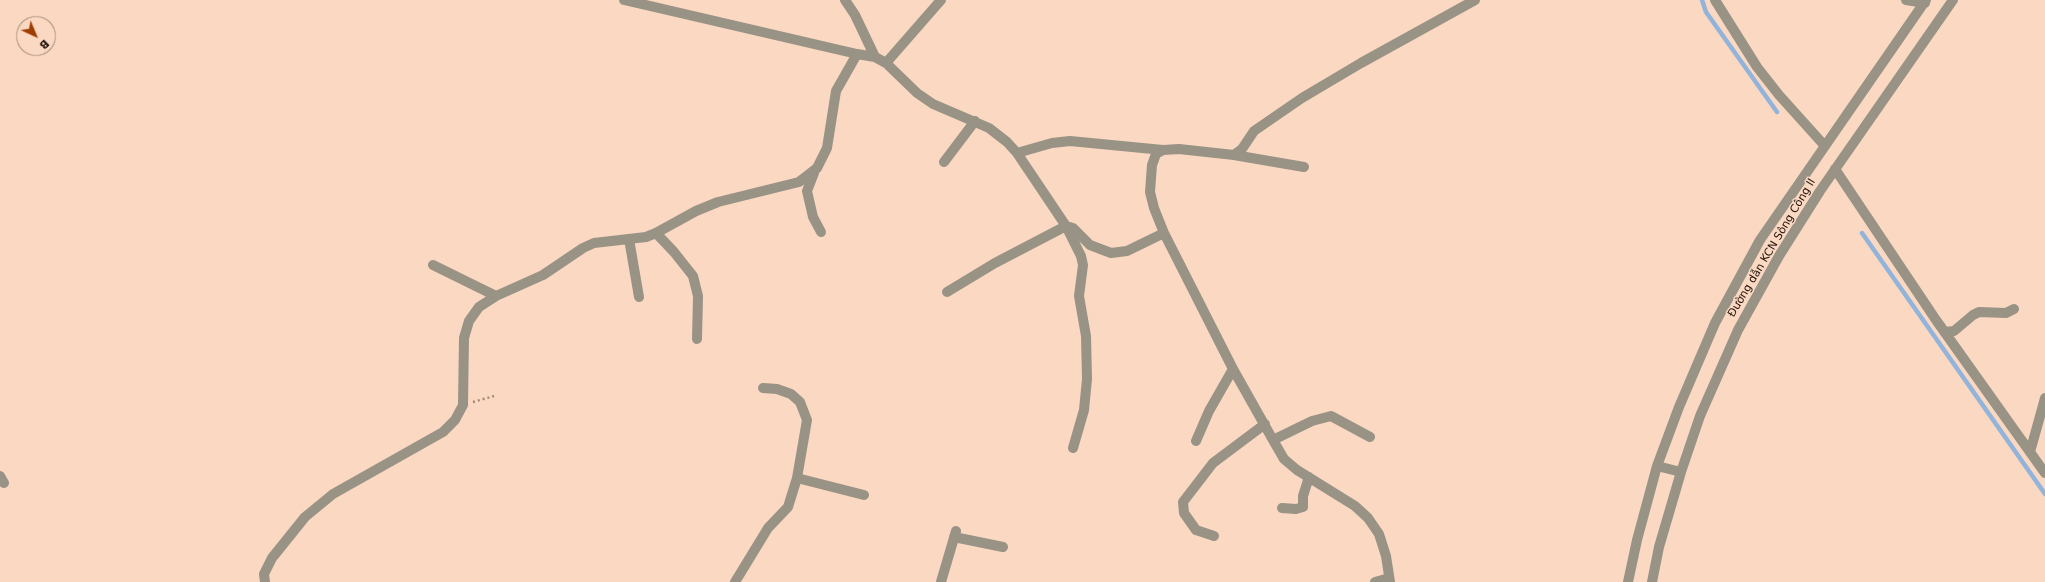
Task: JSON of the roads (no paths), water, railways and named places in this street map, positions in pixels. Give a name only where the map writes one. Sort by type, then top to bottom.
[{"type":"street","points":[[624,0],[857,54],[876,57],[886,63],[917,93],[933,104],[989,128],[1017,153],[1066,226],[1081,256],[1083,264],[1079,296],[1086,336],[1087,379],[1084,410],[1073,448]]},
{"type":"street","points":[[845,0],[855,15],[876,57]]},
{"type":"street","points":[[886,63],[941,0]]},
{"type":"street","points":[[1234,155],[1242,149],[1254,131],[1302,98],[1361,63],[1475,0]]},
{"type":"street","points":[[1715,0],[1757,67],[1779,95],[1824,145]]},
{"type":"street","points":[[1906,0],[1926,1]]},
{"type":"street","name":"Đường dẫn KCN Sông Công II","points":[[1652,582],[1659,547],[1681,472],[1700,416],[1738,330],[1779,256],[1835,169],[1953,0]]},
{"type":"street","name":"Đường dẫn KCN Sông Công II","points":[[1628,582],[1637,540],[1657,466],[1679,407],[1715,323],[1760,240],[1824,145],[1926,1]]},
{"type":"street","points":[[821,232],[813,216],[807,191],[827,148],[836,92],[857,54]]},
{"type":"street","points":[[944,162],[975,121]]},
{"type":"street","points":[[1017,153],[1052,143],[1070,141],[1163,150],[1179,149],[1234,155],[1304,167]]},
{"type":"street","points":[[1163,150],[1156,154],[1152,165],[1150,192],[1154,208],[1164,233],[1233,369],[1284,459],[1309,477],[1355,506],[1368,518],[1381,542],[1386,556],[1390,580],[1375,582]]},
{"type":"street","points":[[265,582],[264,574],[272,558],[306,517],[333,494],[443,432],[455,420],[464,405],[464,338],[469,321],[479,307],[496,296],[543,274],[583,248],[594,243],[629,239],[656,233],[696,211],[718,202],[800,182],[817,168]]},
{"type":"street","points":[[1835,169],[1945,332],[2045,473]]},
{"type":"street","points":[[947,292],[995,263],[1066,226],[1073,228],[1090,244],[1112,253],[1127,251],[1164,233]]},
{"type":"street","points":[[656,233],[674,252],[693,276],[698,296],[697,340]]},
{"type":"street","points":[[629,239],[639,297]]},
{"type":"street","points":[[432,265],[496,296]]},
{"type":"street","points":[[1945,332],[1954,331],[1972,315],[1979,312],[2006,313],[2014,309]]},
{"type":"street","points":[[1196,441],[1209,411],[1233,369]]},
{"type":"street","points":[[737,581],[768,528],[788,507],[797,478],[807,420],[800,402],[791,394],[777,389],[763,388]]},
{"type":"street","points":[[2030,452],[2045,398]]},
{"type":"street","points":[[1273,440],[1312,421],[1331,416],[1370,438]]},
{"type":"street","points":[[1214,536],[1196,530],[1184,513],[1183,502],[1213,463],[1265,424]]},
{"type":"street","points":[[1657,466],[1681,472]]},
{"type":"street","points":[[1282,508],[1296,509],[1303,507],[1303,496],[1309,477]]},
{"type":"street","points":[[797,478],[864,495]]},
{"type":"street","points":[[941,582],[955,534],[1003,547]]},
{"type":"waterway","points":[[1702,0],[1706,12],[1777,112]]},
{"type":"waterway","points":[[1862,233],[2045,494]]}]
